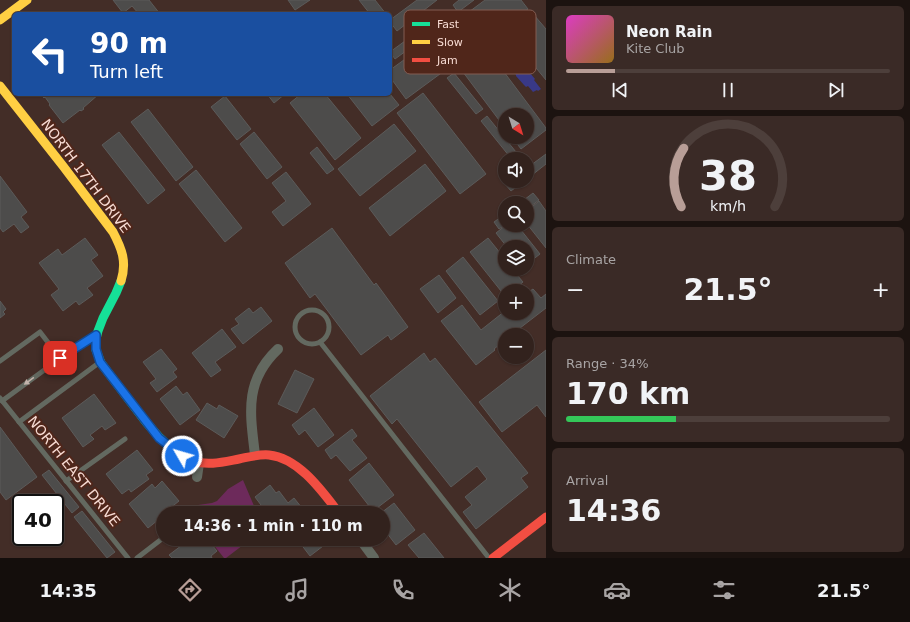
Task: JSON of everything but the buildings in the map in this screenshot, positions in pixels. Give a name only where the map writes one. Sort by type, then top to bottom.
[{"type":"street","points":[[0,20],[27,0]]},
{"type":"street","name":"NORTH 17TH DRIVE","points":[[0,86],[119,242],[124,255],[122,278],[118,290],[99,324],[96,335],[96,349],[100,362],[159,438],[182,456],[199,463],[214,463],[255,455],[267,455],[282,458],[296,466],[309,477],[333,506]]},
{"type":"street","points":[[255,455],[251,415],[254,384],[267,359],[278,349]]},
{"type":"street","points":[[197,477],[199,463]]},
{"type":"street","points":[[493,558],[546,517]]},
{"type":"street","points":[[365,546],[374,558]]},
{"type":"lane","points":[[310,309],[317,310],[328,318],[330,325],[329,332],[326,338],[320,342],[314,344],[307,343],[301,340],[297,335],[295,322],[304,311],[310,309]]},
{"type":"lane","points":[[0,361],[40,332],[60,358]]},
{"type":"lane","points":[[1,399],[96,335]]},
{"type":"lane","points":[[320,342],[488,558]]},
{"type":"lane","points":[[19,422],[100,362]]},
{"type":"lane","name":"NORTH EAST DRIVE","points":[[1,399],[128,558]]},
{"type":"lane","points":[[66,480],[125,439]]},
{"type":"lane","points":[[137,558],[156,543]]},
{"type":"shaded area","points":[[515,74],[531,74],[541,89],[533,92],[528,86],[526,87]]},
{"type":"shaded area","points":[[243,480],[254,506],[198,505],[217,501],[228,489]]},
{"type":"shaded area","points":[[215,546],[242,546],[226,558],[224,558]]},
{"type":"traffic: fast","points":[[121,281],[103,318],[96,339],[96,350],[101,363],[159,437],[175,451],[193,461]]},
{"type":"traffic: slow","points":[[0,20],[27,0]]},
{"type":"traffic: slow","points":[[0,86],[113,232],[123,256],[124,268],[121,281]]},
{"type":"traffic: jam","points":[[193,461],[216,463],[262,455],[280,457],[290,462],[309,477],[334,506]]},
{"type":"traffic: jam","points":[[493,558],[546,517]]},
{"type":"route","points":[[60,358],[96,335],[96,349],[100,362],[159,438],[182,456]]}]
